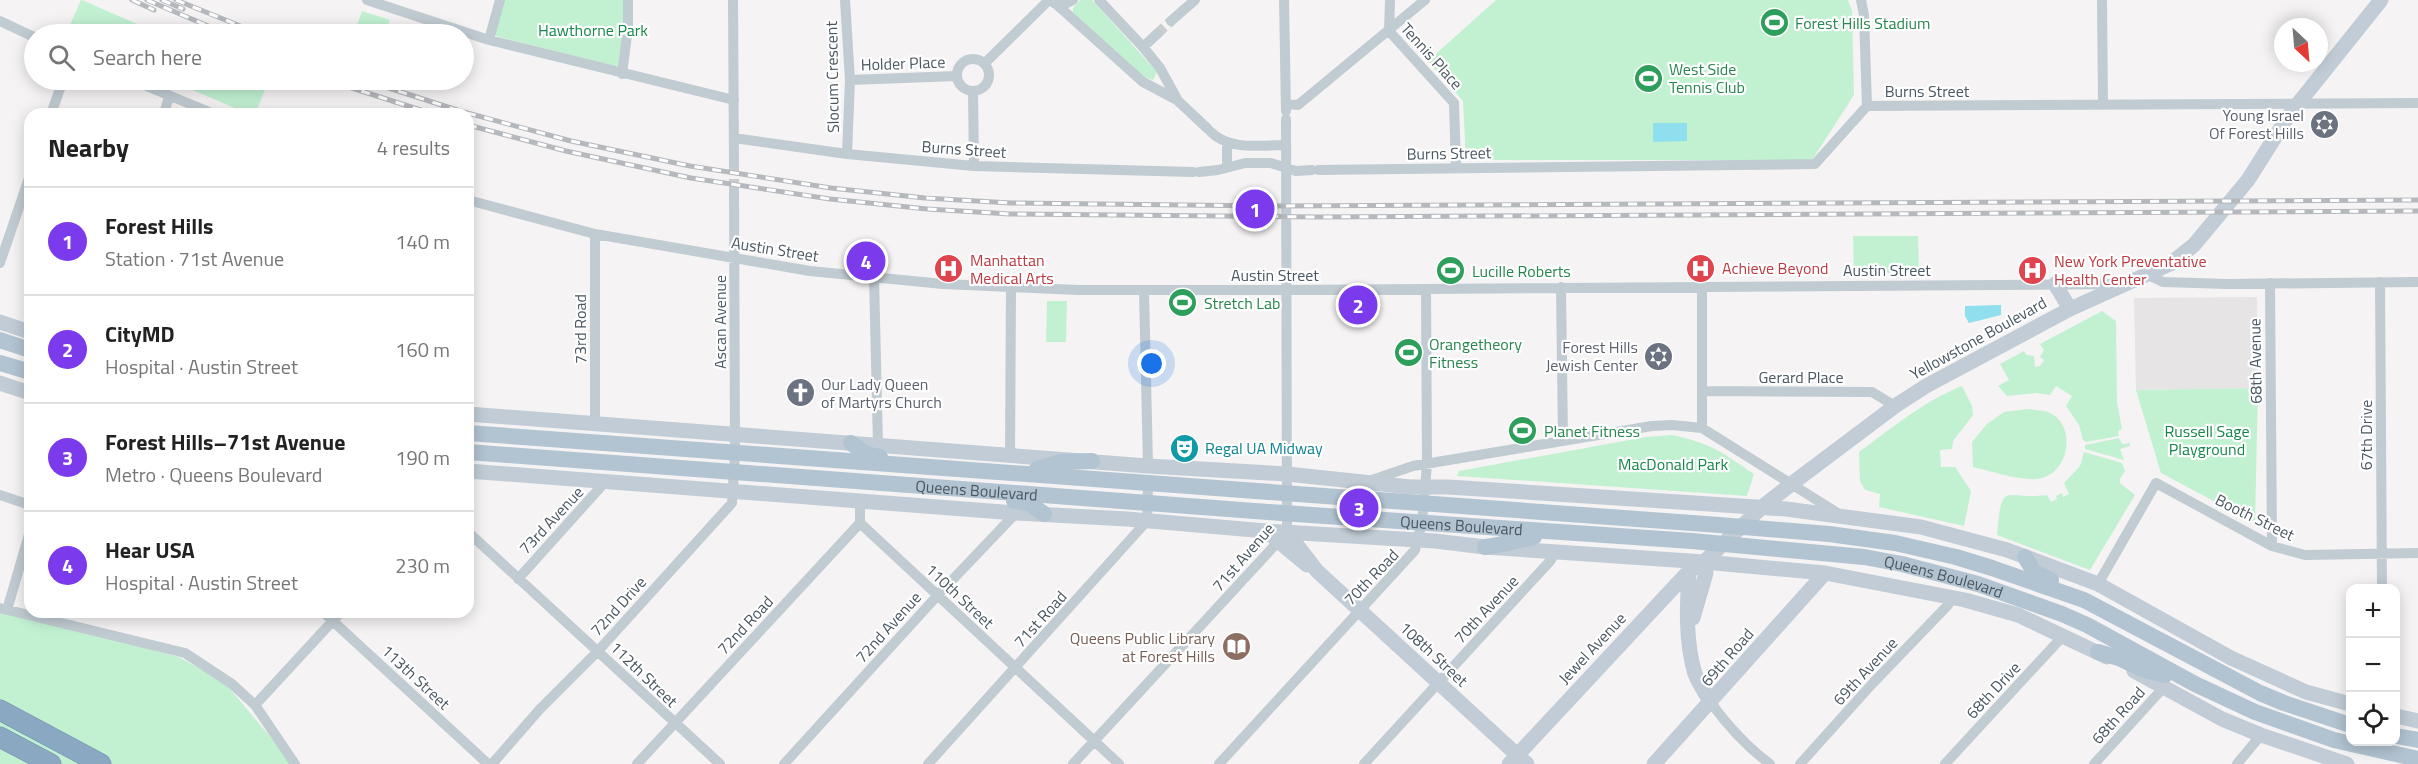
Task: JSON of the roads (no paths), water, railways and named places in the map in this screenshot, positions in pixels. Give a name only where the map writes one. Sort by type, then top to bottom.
[{"type":"highway","points":[[0,710],[101,764]]},
{"type":"highway","points":[[0,737],[51,764]]},
{"type":"main road","points":[[0,338],[24,348]]},
{"type":"main road","points":[[0,363],[24,370]]},
{"type":"main road","name":"Queens Boulevard","points":[[474,434],[949,488],[1148,504],[1692,541],[1863,557],[1902,564],[1981,586],[2087,625],[2195,684],[2255,712],[2334,740],[2418,759]]},
{"type":"main road","points":[[851,443],[866,454],[924,466]]},
{"type":"main road","name":"Queens Boulevard","points":[[474,452],[924,466],[1015,473],[1148,474],[1287,494],[1425,495],[1740,528],[1829,534],[1895,543],[1956,557],[2084,600],[2266,696],[2346,724]]},
{"type":"main road","points":[[1015,473],[1054,466],[1062,462],[1092,461]]},
{"type":"main road","points":[[949,488],[986,497],[1029,502],[1044,514]]},
{"type":"main road","points":[[1485,547],[1566,533]]},
{"type":"main road","points":[[2025,557],[2034,572],[2060,584],[2070,595]]},
{"type":"main road","points":[[1981,586],[1991,595],[2014,604],[2018,615]]},
{"type":"main road","points":[[2098,652],[2119,658],[2142,669],[2195,684]]},
{"type":"main road","points":[[2400,730],[2412,731],[2418,729]]},
{"type":"main road","points":[[2400,737],[2418,740]]},
{"type":"street","points":[[489,40],[500,0]]},
{"type":"street","points":[[622,74],[628,27],[628,0]]},
{"type":"street","points":[[733,0],[734,164]]},
{"type":"street","name":"Slocum Crescent","points":[[845,0],[850,80],[847,154]]},
{"type":"street","points":[[1051,1],[1063,5],[1073,0]]},
{"type":"street","points":[[1099,0],[1160,68],[1178,100],[1209,130],[1227,143],[1286,145]]},
{"type":"street","points":[[1171,21],[1195,0]]},
{"type":"street","name":"71st Avenue","points":[[1073,764],[1277,535],[1287,513],[1284,0]]},
{"type":"street","name":"Tennis Place","points":[[1390,0],[1389,31],[1454,104],[1456,168]]},
{"type":"street","points":[[1286,113],[1425,0]]},
{"type":"street","points":[[1861,0],[1864,15],[1867,106]]},
{"type":"street","points":[[2102,0],[2103,105]]},
{"type":"street","name":"Yellowstone Boulevard","points":[[1704,562],[1790,484],[1895,406],[1926,386],[2070,309],[2170,264],[2194,245],[2248,180],[2298,104],[2381,0]]},
{"type":"street","points":[[374,1],[442,24]]},
{"type":"street","points":[[985,63],[1051,1]]},
{"type":"street","points":[[1051,1],[1143,82],[1178,100]]},
{"type":"street","points":[[0,21],[24,32]]},
{"type":"street","points":[[1143,47],[1157,34]]},
{"type":"street","points":[[474,35],[622,74],[734,100]]},
{"type":"street","points":[[973,58],[985,63],[989,70],[986,84],[980,90],[973,91],[962,87],[957,76],[961,64],[973,58]]},
{"type":"street","name":"Holder Place","points":[[850,80],[957,76]]},
{"type":"street","points":[[53,108],[59,90]]},
{"type":"street","points":[[155,90],[199,108]]},
{"type":"street","points":[[973,91],[974,166]]},
{"type":"street","points":[[166,108],[169,96]]},
{"type":"street","name":"Burns Street","points":[[734,138],[847,154],[974,166],[1196,172],[1238,164],[1271,163],[1296,171],[1815,164],[1867,106],[2418,103]]},
{"type":"street","points":[[1227,143],[1227,167]]},
{"type":"street","name":"Ascan Avenue","points":[[734,190],[735,462]]},
{"type":"street","points":[[0,263],[24,193]]},
{"type":"street","name":"Austin Street","points":[[474,203],[595,234],[810,271],[874,278],[1011,287],[1286,290],[2126,284]]},
{"type":"street","name":"73rd Road","points":[[595,234],[595,424]]},
{"type":"street","points":[[2148,275],[2163,282],[2418,282]]},
{"type":"street","points":[[874,278],[878,445]]},
{"type":"street","name":"67th Drive","points":[[2380,282],[2382,584]]},
{"type":"street","name":"68th Avenue","points":[[2270,283],[2272,546]]},
{"type":"street","points":[[2055,284],[2070,309]]},
{"type":"street","points":[[1702,286],[1702,428]]},
{"type":"street","points":[[1010,454],[1011,287]]},
{"type":"street","points":[[1561,287],[1563,441]]},
{"type":"street","name":"70th Road","points":[[1219,764],[1413,555],[1419,540],[1422,522],[1427,464],[1426,289]]},
{"type":"street","points":[[1144,290],[1147,522]]},
{"type":"street","points":[[0,322],[24,330]]},
{"type":"street","points":[[0,383],[24,391]]},
{"type":"street","name":"Gerard Place","points":[[1702,391],[1872,392],[1895,406]]},
{"type":"street","name":"Queens Boulevard","points":[[474,414],[1092,461],[1148,474],[1287,474],[1369,481],[1425,495],[1761,508],[1842,515],[1921,527],[1986,544],[2098,584],[2231,658],[2306,692],[2346,703]]},
{"type":"street","name":"Queens Boulevard","points":[[1369,481],[1427,464],[1662,424],[1702,428],[1842,515]]},
{"type":"street","name":"72nd Drive","points":[[490,764],[540,709],[598,651],[732,503],[735,462]]},
{"type":"street","name":"Queens Boulevard","points":[[474,473],[1044,514],[1277,535],[1419,540],[1825,573],[1952,598],[2018,615],[2098,652],[2222,719],[2261,735],[2348,764]]},
{"type":"street","name":"73rd Avenue","points":[[518,579],[606,481]]},
{"type":"street","name":"Booth Street","points":[[2098,584],[2156,483],[2272,546],[2305,555],[2418,554]]},
{"type":"street","points":[[0,495],[24,503]]},
{"type":"street","points":[[860,500],[860,523]]},
{"type":"street","name":"72nd Avenue","points":[[784,764],[1016,513]]},
{"type":"street","name":"71st Road","points":[[928,764],[1147,522]]},
{"type":"street","name":"110th Street","points":[[860,523],[1119,764]]},
{"type":"street","name":"72nd Road","points":[[637,764],[860,523]]},
{"type":"street","name":"108th Street","points":[[1277,535],[1438,683],[1518,761]]},
{"type":"street","name":"112th Street","points":[[474,538],[720,764]]},
{"type":"street","points":[[24,549],[4,609],[24,614]]},
{"type":"street","name":"70th Avenue","points":[[1364,764],[1551,560],[1554,552]]},
{"type":"street","points":[[1688,639],[1706,573],[1704,562]]},
{"type":"street","name":"Jewel Avenue","points":[[1518,761],[1689,571],[1704,562]]},
{"type":"street","points":[[1689,571],[1688,639],[1696,675],[1711,703],[1730,729],[1770,764]]},
{"type":"street","name":"69th Road","points":[[1654,764],[1825,573]]},
{"type":"street","name":"69th Avenue","points":[[1800,764],[1952,598]]},
{"type":"street","points":[[41,618],[184,653],[232,684],[255,705],[295,764]]},
{"type":"street","name":"113th Street","points":[[330,618],[490,764]]},
{"type":"street","points":[[255,705],[336,618]]},
{"type":"street","name":"68th Drive","points":[[1945,764],[2063,636]]},
{"type":"street","name":"68th Road","points":[[2094,764],[2164,687]]},
{"type":"street","points":[[2400,717],[2418,721]]},
{"type":"street","points":[[2237,764],[2261,735]]},
{"type":"water","points":[[1653,123],[1687,123],[1687,141],[1653,142]]},
{"type":"water","points":[[2001,305],[2001,315],[1969,323],[1965,316],[1965,306]]},
{"type":"tunnel","points":[[1157,34],[1171,21]]},
{"type":"tunnel","points":[[734,164],[734,190]]},
{"type":"railway","points":[[132,0],[154,10]]},
{"type":"railway","points":[[147,0],[203,24]]},
{"type":"railway","points":[[162,0],[183,9]]},
{"type":"railway","points":[[176,0],[235,24]]},
{"type":"railway","points":[[358,90],[414,108]]},
{"type":"railway","points":[[395,90],[451,108]]},
{"type":"railway","points":[[474,115],[571,141],[690,166],[831,188],[925,198],[1011,203],[1269,206],[2418,200]]},
{"type":"railway","points":[[474,127],[566,151],[691,178],[830,199],[927,209],[1010,214],[1318,217],[2418,211]]},
{"type":"place","name":"Forest Hills Stadium","points":[[1774,23]]},
{"type":"place","name":"West Side Tennis Club","points":[[1648,78]]},
{"type":"place","name":"Young Israel Of Forest Hills","points":[[2325,124]]},
{"type":"place","name":"Forest Hills","points":[[1255,209]]},
{"type":"place","name":"Hear USA","points":[[866,261]]},
{"type":"place","name":"Achieve Beyond","points":[[1701,268]]},
{"type":"place","name":"Manhattan Medical Arts","points":[[949,269]]},
{"type":"place","name":"New York Preventative Health Center","points":[[2033,270]]},
{"type":"place","name":"Lucille Roberts","points":[[1451,271]]},
{"type":"place","name":"Stretch Lab","points":[[1183,303]]},
{"type":"place","name":"CityMD","points":[[1358,305]]},
{"type":"place","name":"Orangetheory Fitness","points":[[1408,353]]},
{"type":"place","name":"Forest Hills Jewish Center","points":[[1659,356]]},
{"type":"place","name":"Our Lady Queen of Martyrs Church","points":[[800,393]]},
{"type":"place","name":"Planet Fitness","points":[[1523,431]]},
{"type":"place","name":"Regal UA Midway","points":[[1184,448]]},
{"type":"place","name":"Forest Hills–71st Avenue","points":[[1359,508]]},
{"type":"place","name":"Queens Public Library at Forest Hills","points":[[1236,647]]},
{"type":"park label","name":"Hawthorne Park","points":[[593,30]]},
{"type":"park label","name":"Russell Sage Playground","points":[[2207,440]]},
{"type":"park label","name":"MacDonald Park","points":[[1673,464]]}]
